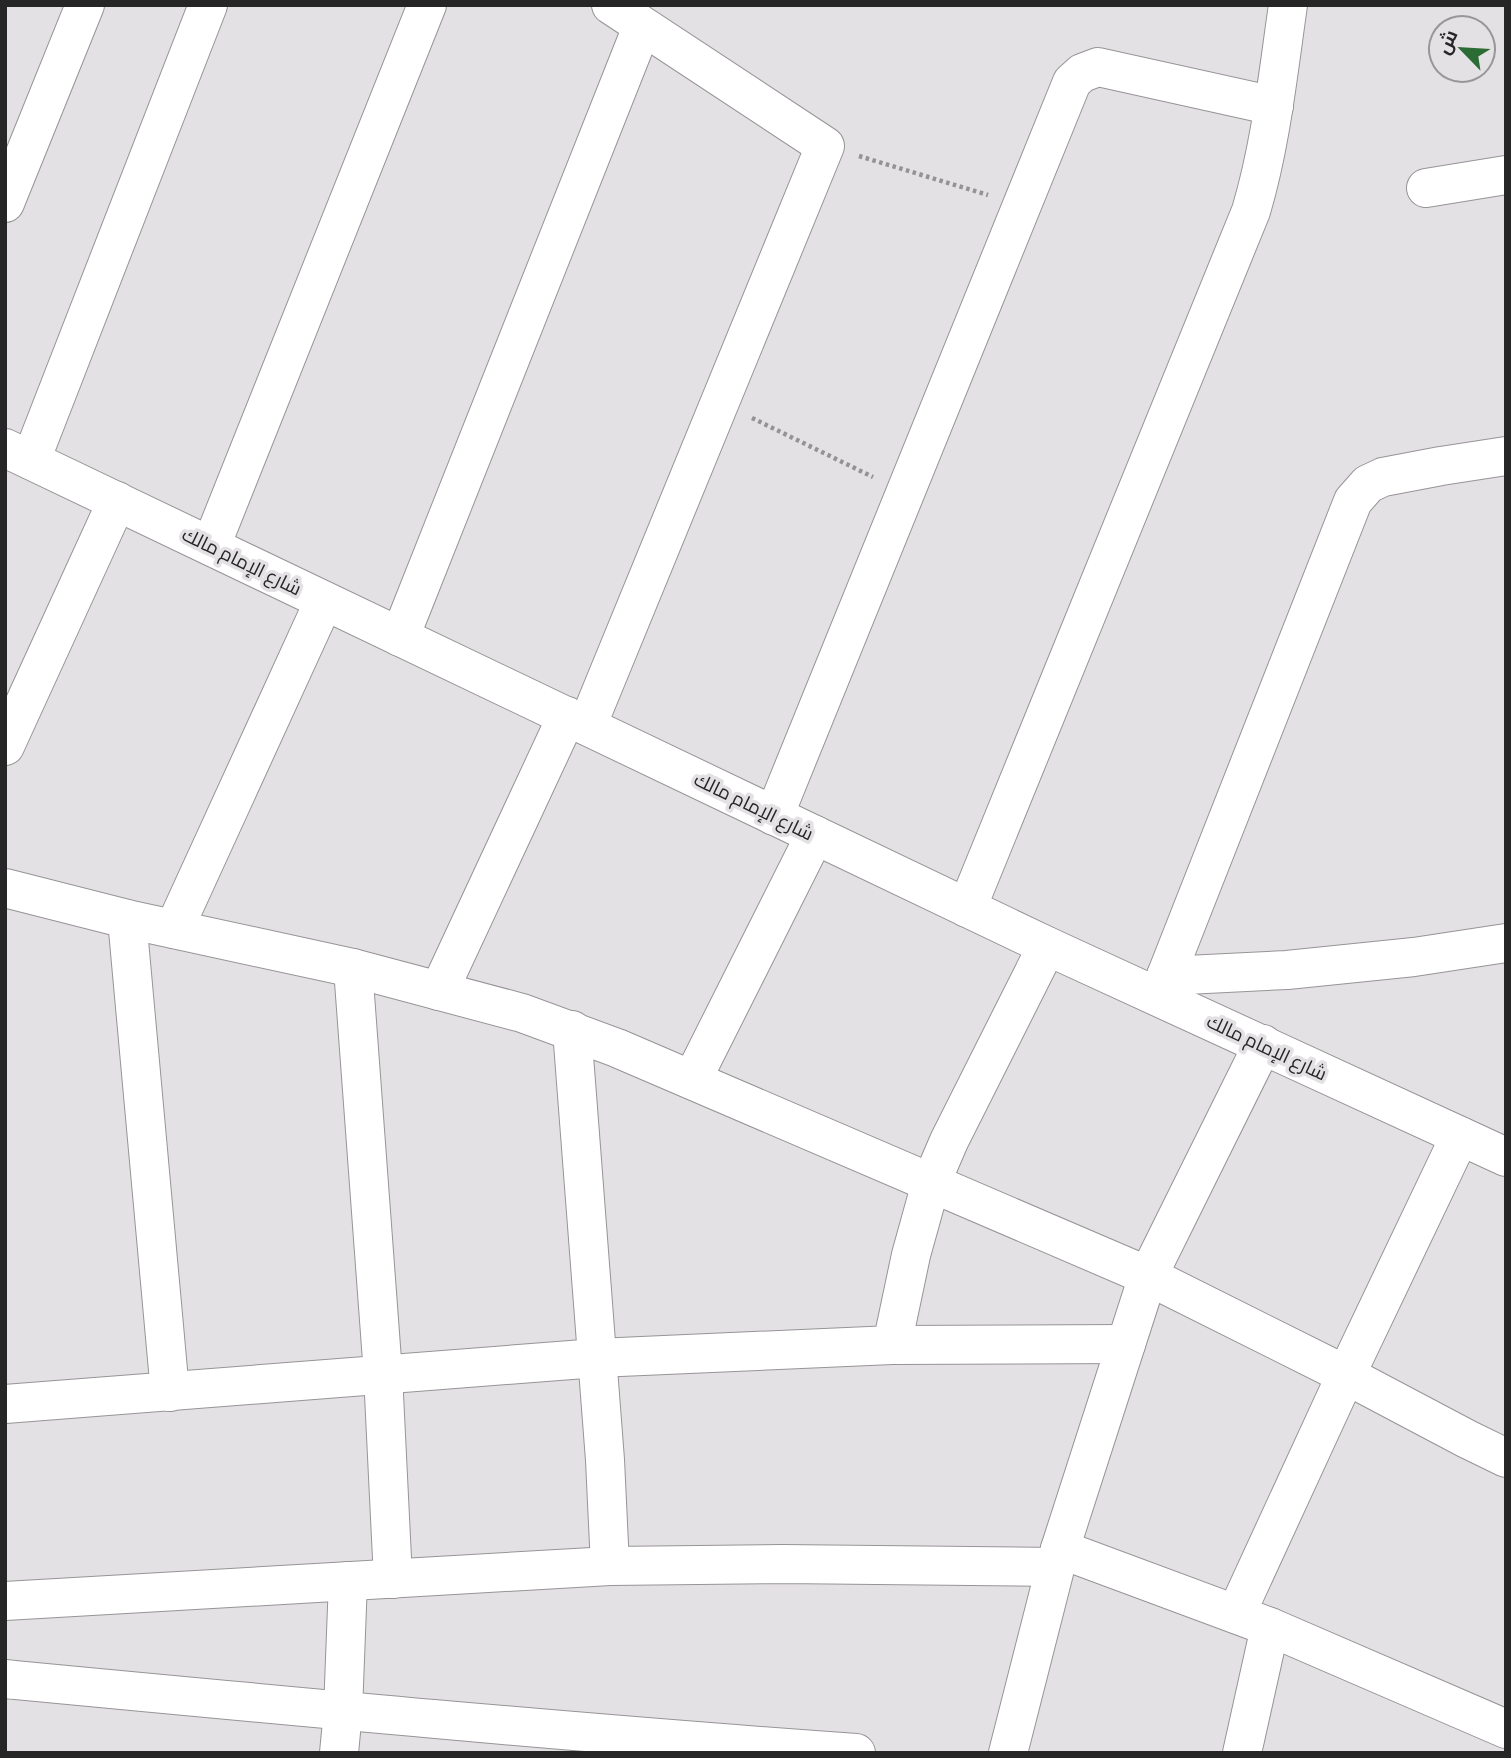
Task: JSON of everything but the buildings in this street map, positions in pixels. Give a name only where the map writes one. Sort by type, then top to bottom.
[{"type":"street","points":[[5,203],[85,5]]},
{"type":"street","points":[[18,454],[208,5]]},
{"type":"street","points":[[211,546],[427,5]]},
{"type":"street","points":[[439,991],[577,721],[720,402],[825,146],[611,5]]},
{"type":"street","points":[[967,908],[1251,211],[1270,132],[1288,5]]},
{"type":"street","points":[[400,637],[642,27]]},
{"type":"street","points":[[774,816],[1072,82],[1082,73],[1098,67],[1274,106]]},
{"type":"street","points":[[1426,188],[1506,175]]},
{"type":"street","name":"شارع الإمام مالك","points":[[18,454],[1047,946],[1163,986],[1263,1044],[1506,1157]]},
{"type":"street","points":[[1506,456],[1383,477],[1368,484],[1353,502],[1163,986],[1414,957],[1506,943]]},
{"type":"street","points":[[5,746],[117,501]]},
{"type":"street","points":[[174,929],[324,601]]},
{"type":"street","points":[[692,1080],[815,835]]},
{"type":"street","points":[[5,888],[127,919],[353,968],[522,1013],[572,1030],[1148,1276],[1506,1458]]},
{"type":"street","points":[[127,919],[170,1392]]},
{"type":"street","points":[[892,1345],[911,1255],[931,1183],[949,1140],[1047,946]]},
{"type":"street","points":[[353,968],[383,1374],[393,1579]]},
{"type":"street","points":[[572,1030],[605,1460],[610,1566]]},
{"type":"street","points":[[1009,1753],[1057,1558],[1148,1276],[1263,1044]]},
{"type":"street","points":[[1242,1753],[1253,1621],[1346,1375],[1460,1136]]},
{"type":"street","points":[[5,1404],[597,1358],[892,1345],[1126,1344]]},
{"type":"street","points":[[5,1601],[610,1566],[1057,1558],[1253,1621],[1501,1736]]},
{"type":"street","points":[[339,1753],[348,1581]]},
{"type":"street","points":[[5,1679],[343,1711],[856,1753]]},
{"type":"path","points":[[825,146],[1022,205]]},
{"type":"path","points":[[720,402],[905,492]]}]
